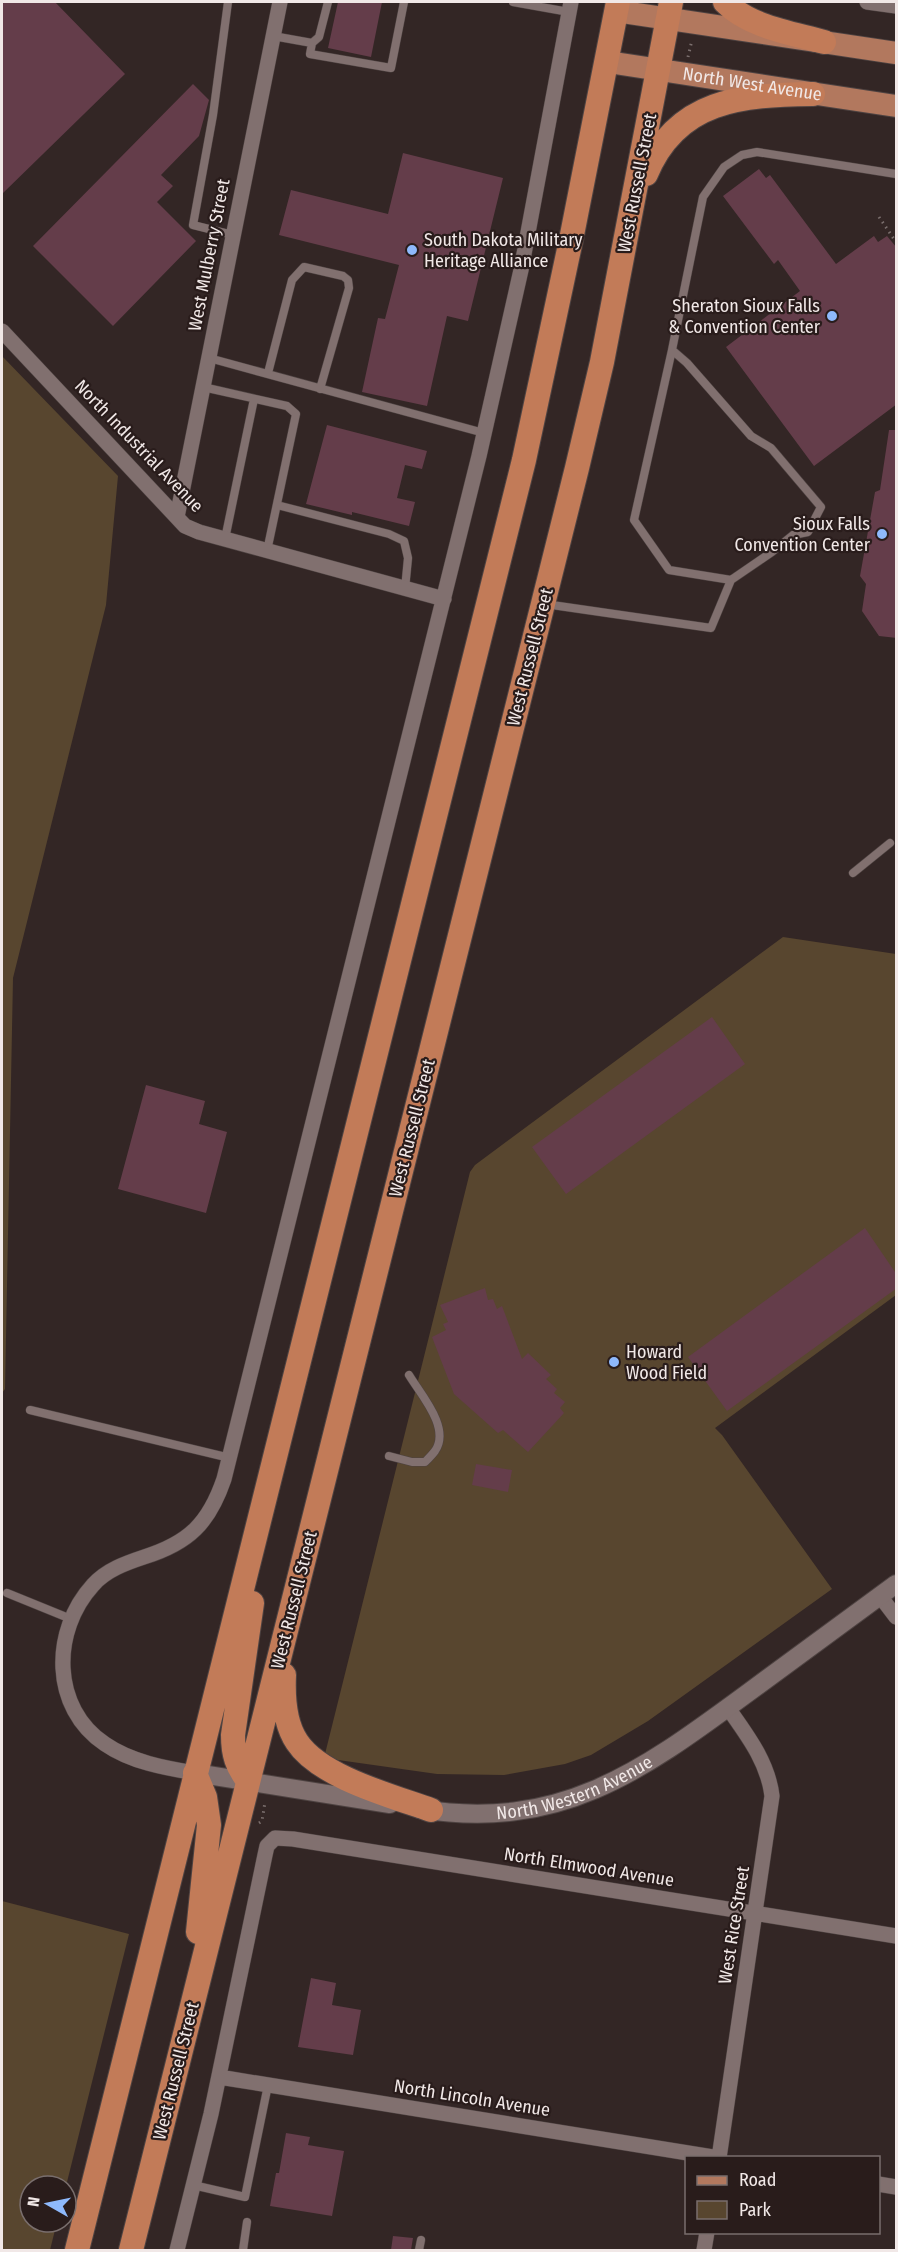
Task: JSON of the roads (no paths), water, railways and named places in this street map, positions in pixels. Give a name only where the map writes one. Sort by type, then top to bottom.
[{"type":"highway","points":[[725,2],[741,14],[760,22],[824,42]]},
{"type":"highway","points":[[77,2250],[524,460],[608,62],[617,6]]},
{"type":"highway","name":"West Russell Street","points":[[130,2250],[602,362],[669,10]]},
{"type":"highway","points":[[631,213],[660,148],[693,116],[718,104],[736,99],[780,94],[813,94]]},
{"type":"highway","points":[[249,1781],[236,1764],[233,1753],[233,1735],[257,1571],[264,1499]]},
{"type":"highway","points":[[299,1581],[283,1691],[285,1708],[296,1741],[328,1769],[431,1810]]},
{"type":"highway","points":[[189,2018],[209,1825],[205,1797],[195,1773]]},
{"type":"main road","points":[[617,6],[669,10],[824,42],[897,53]]},
{"type":"main road","name":"North West Avenue","points":[[608,62],[897,106]]},
{"type":"street","name":"West Mulberry Street","points":[[177,517],[280,2]]},
{"type":"street","points":[[867,2],[897,6]]},
{"type":"street","points":[[195,1773],[127,1756],[106,1745],[87,1730],[74,1712],[64,1687],[62,1662],[65,1640],[71,1619],[81,1600],[94,1583],[129,1562],[172,1547],[190,1536],[204,1522],[216,1503],[230,1458],[484,433],[522,270],[570,7]]},
{"type":"street","name":"North Industrial Avenue","points":[[2,331],[185,526],[267,551],[444,599]]},
{"type":"street","name":"North Western Avenue","points":[[195,1773],[465,1814],[496,1813],[547,1805],[584,1795],[638,1770],[728,1708],[897,1584]]},
{"type":"street","points":[[880,1596],[897,1617]]},
{"type":"street","name":"West Rice Street","points":[[719,2156],[771,1809],[771,1787],[766,1771],[752,1740],[728,1708]]},
{"type":"street","name":"North Elmwood Avenue","points":[[219,2077],[267,1846],[275,1839],[316,1842],[897,1936]]},
{"type":"street","points":[[177,2250],[219,2077]]},
{"type":"street","name":"North Lincoln Avenue","points":[[219,2077],[713,2156]]},
{"type":"street","points":[[880,2184],[897,2187]]},
{"type":"street","points":[[704,2250],[707,2234]]},
{"type":"lane","points":[[228,2],[213,115],[193,225],[233,235]]},
{"type":"lane","points":[[328,2],[320,37],[312,44],[310,54],[391,68],[404,2]]},
{"type":"lane","points":[[513,2],[570,7]]},
{"type":"lane","points":[[273,36],[312,44]]},
{"type":"lane","points":[[731,579],[669,570],[634,520],[703,197],[724,167],[742,155],[757,152],[897,174]]},
{"type":"lane","points":[[268,373],[292,280],[297,272],[304,267],[343,276],[348,280],[349,288],[320,389]]},
{"type":"lane","points":[[543,604],[711,628],[731,579],[793,535],[808,532],[821,507],[771,448],[751,436],[687,363],[672,350]]},
{"type":"lane","points":[[209,358],[484,433]]},
{"type":"lane","points":[[203,387],[287,406],[296,414],[267,551]]},
{"type":"lane","points":[[225,539],[254,399]]},
{"type":"lane","points":[[277,505],[389,534],[404,541],[408,558],[405,589]]},
{"type":"lane","points":[[853,873],[890,843]]},
{"type":"lane","points":[[389,1456],[412,1462],[425,1462],[435,1451],[440,1440],[438,1423],[409,1375]]},
{"type":"lane","points":[[30,1410],[230,1458]]},
{"type":"lane","points":[[7,1593],[71,1619]]},
{"type":"lane","points":[[194,2185],[245,2197],[268,2085]]},
{"type":"lane","points":[[243,2250],[247,2222]]},
{"type":"lane","points":[[419,2250],[421,2240]]},
{"type":"place","name":"South Dakota Military Heritage Alliance","points":[[412,250]]},
{"type":"place","name":"Sheraton Sioux Falls & Convention Center","points":[[832,316]]},
{"type":"place","name":"Sioux Falls Convention Center","points":[[882,534]]},
{"type":"place","name":"Howard Wood Field","points":[[614,1362]]}]
